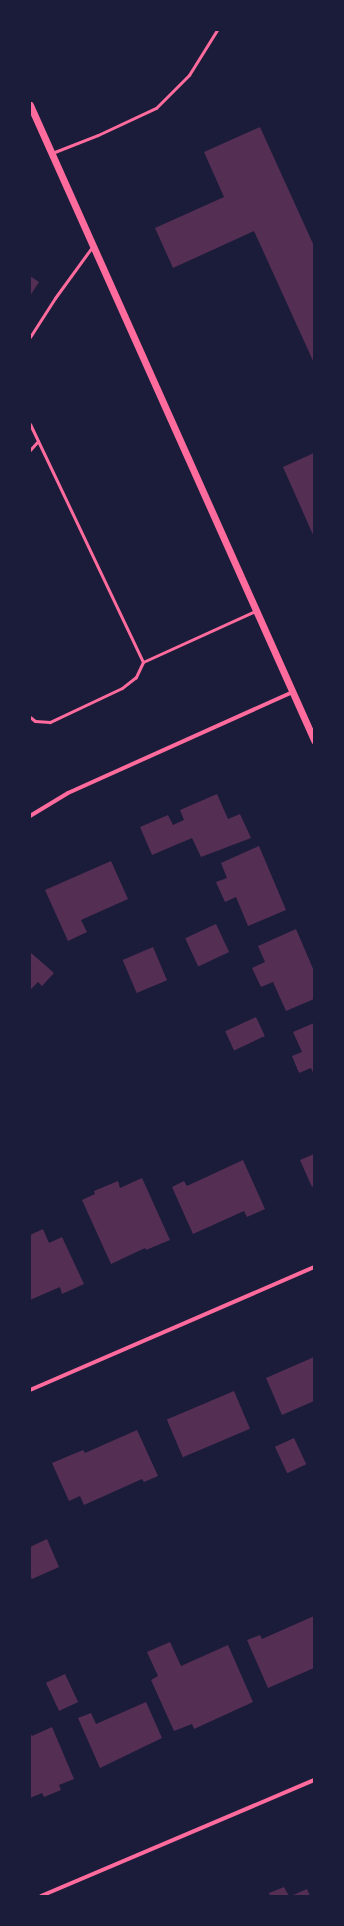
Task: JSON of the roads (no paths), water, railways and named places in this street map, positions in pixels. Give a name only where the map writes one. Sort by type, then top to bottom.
[{"type":"street","points":[[30,105],[314,740]]},
{"type":"street","points":[[30,816],[68,793],[293,692]]},
{"type":"street","points":[[30,1390],[314,1267]]},
{"type":"street","points":[[41,1896],[314,1780]]},
{"type":"lane","points":[[52,153],[98,135],[156,108],[189,74],[217,30]]},
{"type":"lane","points":[[30,337],[55,298],[93,245]]},
{"type":"lane","points":[[30,424],[143,662]]},
{"type":"lane","points":[[30,450],[38,441]]},
{"type":"lane","points":[[30,717],[35,722],[50,722],[122,688],[136,677],[143,662],[257,610]]}]
